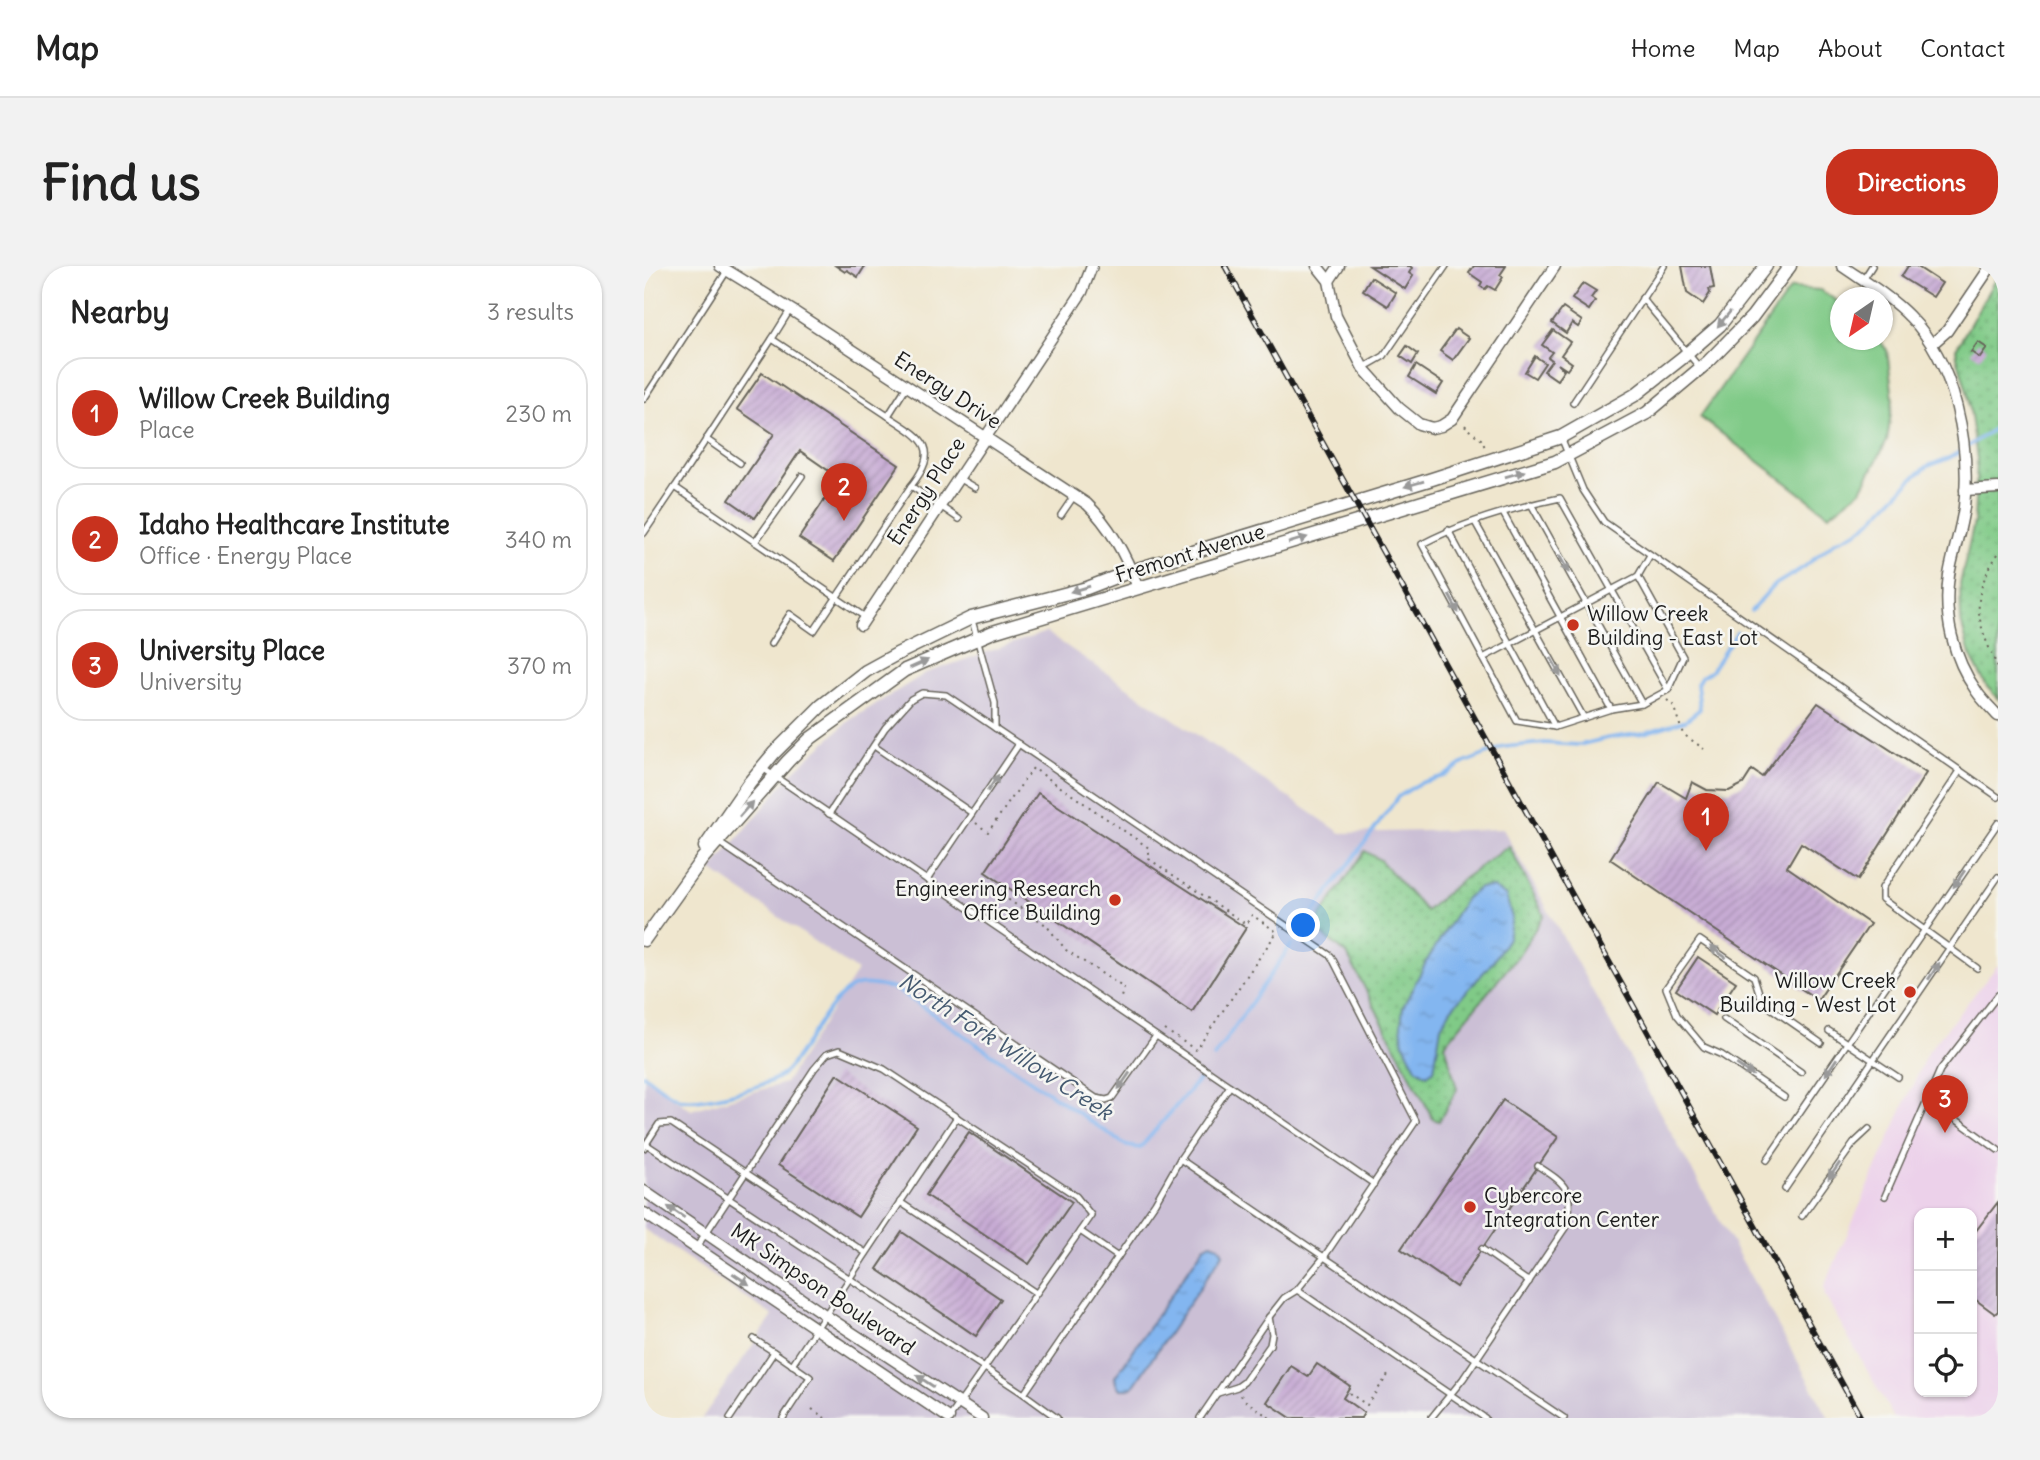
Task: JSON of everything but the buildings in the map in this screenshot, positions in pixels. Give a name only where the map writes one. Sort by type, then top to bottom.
[{"type":"street","points":[[1317,266],[1329,281],[1336,316],[1363,368],[1399,408],[1419,424],[1432,428],[1452,419],[1555,266]]},
{"type":"street","points":[[1329,281],[1339,266]]},
{"type":"street","name":"Fremont Avenue","points":[[644,940],[702,859],[761,767],[821,706],[866,671],[897,653],[971,618],[1087,588],[1131,571],[1561,437],[1635,395],[1688,354],[1720,325],[1766,266]]},
{"type":"street","name":"Fremont Avenue","points":[[715,839],[811,738],[905,670],[993,632],[1555,462],[1569,455],[1647,413],[1700,368],[1752,317],[1790,266]]},
{"type":"street","points":[[1842,266],[1895,302],[1912,318],[1932,344],[1952,391],[1963,438],[1965,491],[1964,510],[1949,575],[1947,603],[1950,631],[1960,663],[1977,693],[1998,716]]},
{"type":"street","points":[[1932,344],[1947,331],[1991,266]]},
{"type":"street","name":"Energy Drive","points":[[724,268],[1087,504],[1101,518],[1138,588]]},
{"type":"street","name":"Energy Place","points":[[863,621],[1082,292],[1091,269]]},
{"type":"street","points":[[1965,491],[1998,488]]},
{"type":"street","name":"MK Simpson Boulevard","points":[[644,1191],[982,1418]]},
{"type":"street","name":"MK Simpson Boulevard","points":[[644,1213],[949,1418]]},
{"type":"lane","points":[[1363,368],[1384,356],[1446,266]]},
{"type":"lane","points":[[1573,403],[1664,266]]},
{"type":"lane","points":[[1863,280],[1872,266]]},
{"type":"lane","points":[[644,400],[724,268]]},
{"type":"lane","points":[[1642,298],[1700,368]]},
{"type":"lane","points":[[644,533],[790,310]]},
{"type":"lane","points":[[771,644],[790,614],[814,631],[923,471],[926,462],[924,444],[917,435],[772,339]]},
{"type":"lane","points":[[888,416],[907,386]]},
{"type":"lane","points":[[1561,437],[1583,491],[1604,522],[1998,797]]},
{"type":"lane","points":[[706,439],[740,463]]},
{"type":"lane","points":[[755,542],[802,476]]},
{"type":"lane","points":[[958,478],[975,488]]},
{"type":"lane","points":[[911,486],[959,519]]},
{"type":"lane","points":[[675,487],[837,598],[863,621]]},
{"type":"lane","points":[[1061,516],[1074,496]]},
{"type":"lane","points":[[1638,576],[1683,657],[1668,690],[1642,704],[1611,709],[1555,727],[1517,721],[1422,544],[1448,530],[1531,504],[1560,498],[1668,690]]},
{"type":"lane","points":[[1531,504],[1642,704]]},
{"type":"lane","points":[[1503,513],[1611,709]]},
{"type":"lane","points":[[1475,522],[1584,718]]},
{"type":"lane","points":[[1448,530],[1555,727]]},
{"type":"lane","points":[[1483,658],[1638,576],[1650,555]]},
{"type":"lane","points":[[971,618],[995,703],[995,728]]},
{"type":"lane","points":[[829,814],[900,709],[922,693],[946,695],[1331,956],[1416,1121],[1324,1257],[1297,1290],[1284,1298],[1269,1317],[1200,1418]]},
{"type":"lane","points":[[927,880],[1019,744]]},
{"type":"lane","points":[[874,746],[972,813]]},
{"type":"lane","points":[[761,767],[1374,1184]]},
{"type":"lane","points":[[1960,771],[1882,888],[1882,899],[1977,968]]},
{"type":"lane","points":[[1767,1160],[1998,823]]},
{"type":"lane","points":[[715,839],[1096,1098],[1112,1098],[1156,1035]]},
{"type":"lane","points":[[1785,1189],[1998,877]]},
{"type":"lane","points":[[1784,1097],[1722,1055],[1704,1047],[1676,1016],[1666,988],[1700,940],[1754,977],[1762,1002],[1821,1043]]},
{"type":"lane","points":[[1885,1196],[1946,1060],[1998,995]]},
{"type":"lane","points":[[1724,1019],[1801,1072]]},
{"type":"lane","points":[[1829,1031],[1898,1077]]},
{"type":"lane","points":[[696,1248],[814,1069],[827,1054],[839,1050],[884,1069],[1076,1196],[1091,1215],[949,1418]]},
{"type":"lane","points":[[1024,1394],[1156,1203],[1180,1159],[1230,1086]]},
{"type":"lane","points":[[1928,1099],[1998,1150]]},
{"type":"lane","points":[[792,1365],[957,1117]]},
{"type":"lane","points":[[866,1253],[671,1123],[659,1124],[645,1146],[1057,1418]]},
{"type":"lane","points":[[1802,1216],[1854,1143],[1869,1129]]},
{"type":"lane","points":[[1180,1159],[1564,1418]]},
{"type":"lane","points":[[1431,1418],[1476,1360],[1567,1224],[1570,1211],[1568,1192],[1559,1179],[1538,1166]]},
{"type":"lane","points":[[900,1202],[1036,1293]]},
{"type":"lane","points":[[1080,1231],[1118,1257]]},
{"type":"lane","points":[[1482,1249],[1529,1282]]},
{"type":"lane","points":[[1297,1290],[1485,1418]]},
{"type":"lane","points":[[1218,1393],[1244,1382],[1270,1345],[1272,1334],[1269,1317]]},
{"type":"lane","points":[[754,1339],[810,1377],[783,1418]]},
{"type":"lane","points":[[730,1418],[774,1352]]},
{"type":"path","points":[[1466,425],[1465,427],[1483,441],[1487,450]]},
{"type":"path","points":[[1998,554],[1981,586],[1977,607],[1998,668]]},
{"type":"path","points":[[1667,700],[1676,711],[1684,736],[1704,749]]},
{"type":"path","points":[[974,822],[988,832],[1033,768],[1149,848],[1149,859],[1246,924],[1252,915],[1277,932],[1196,1051],[1163,1028]]},
{"type":"path","points":[[985,884],[1046,925],[1066,950],[1124,988],[1119,999]]},
{"type":"path","points":[[1364,1411],[1388,1375]]},
{"type":"path","points":[[1349,1392],[1367,1405]]},
{"type":"path","points":[[1240,1393],[1243,1399],[1270,1418]]},
{"type":"path","points":[[812,1409],[825,1418]]},
{"type":"shaded area","points":[[1046,632],[1341,833],[1503,829],[1829,1418],[702,1418],[773,1316],[644,1229],[644,1078],[691,1110],[785,1083],[857,971],[711,870],[797,768],[850,720],[926,673]]},
{"type":"shaded area","points":[[1998,965],[1998,1418],[1894,1418],[1825,1296],[1824,1287],[1927,1053]]},
{"type":"green space","points":[[1998,274],[1998,699],[1987,687],[1970,655],[1961,622],[1960,584],[1974,522],[1977,459],[1968,395],[1956,349]]},
{"type":"green space","points":[[1791,288],[1820,290],[1830,296],[1830,350],[1887,350],[1893,399],[1887,441],[1861,490],[1829,515],[1700,417]]},
{"type":"green space","points":[[1509,846],[1544,915],[1518,956],[1445,1044],[1457,1089],[1439,1121],[1433,1119],[1347,954],[1313,927],[1365,851],[1380,860],[1426,911],[1460,881]]},
{"type":"water","points":[[1492,887],[1506,896],[1512,918],[1508,938],[1493,962],[1451,1009],[1441,1026],[1434,1070],[1427,1075],[1416,1068],[1403,1042],[1403,1007],[1426,962],[1466,898],[1479,888]]},
{"type":"water","points":[[1211,1243],[1219,1246],[1223,1253],[1133,1387],[1120,1389],[1115,1377],[1204,1247]]},
{"type":"waterway","name":"North Fork Willow Creek","points":[[1967,447],[1998,426]]},
{"type":"waterway","name":"North Fork Willow Creek","points":[[1751,611],[1773,586],[1804,567],[1836,541],[1858,531],[1873,519],[1928,466],[1961,451]]},
{"type":"waterway","name":"North Fork Willow Creek","points":[[1306,923],[1398,797],[1420,783],[1444,776],[1464,763],[1504,747],[1544,743],[1579,745],[1644,733],[1686,720],[1700,709],[1697,684],[1701,677],[1711,671],[1737,632]]},
{"type":"waterway","name":"North Fork Willow Creek","points":[[1214,1057],[1291,945]]},
{"type":"waterway","name":"North Fork Willow Creek","points":[[644,1075],[670,1094],[688,1100],[716,1097],[764,1084],[783,1074],[840,997],[854,986],[865,985],[896,989],[1127,1146],[1140,1148],[1201,1077]]},
{"type":"railway","points":[[1225,266],[1861,1418]]},
{"type":"place","name":"Idaho Healthcare Institute","points":[[844,521]]},
{"type":"place","name":"Willow Creek Building - East Lot","points":[[1573,625]]},
{"type":"place","name":"Willow Creek Building","points":[[1706,851]]},
{"type":"place","name":"Engineering Research Office Building","points":[[1115,900]]},
{"type":"place","name":"Willow Creek Building - West Lot","points":[[1910,992]]},
{"type":"place","name":"University Place","points":[[1945,1133]]},
{"type":"place","name":"Cybercore Integration Center","points":[[1470,1207]]}]
